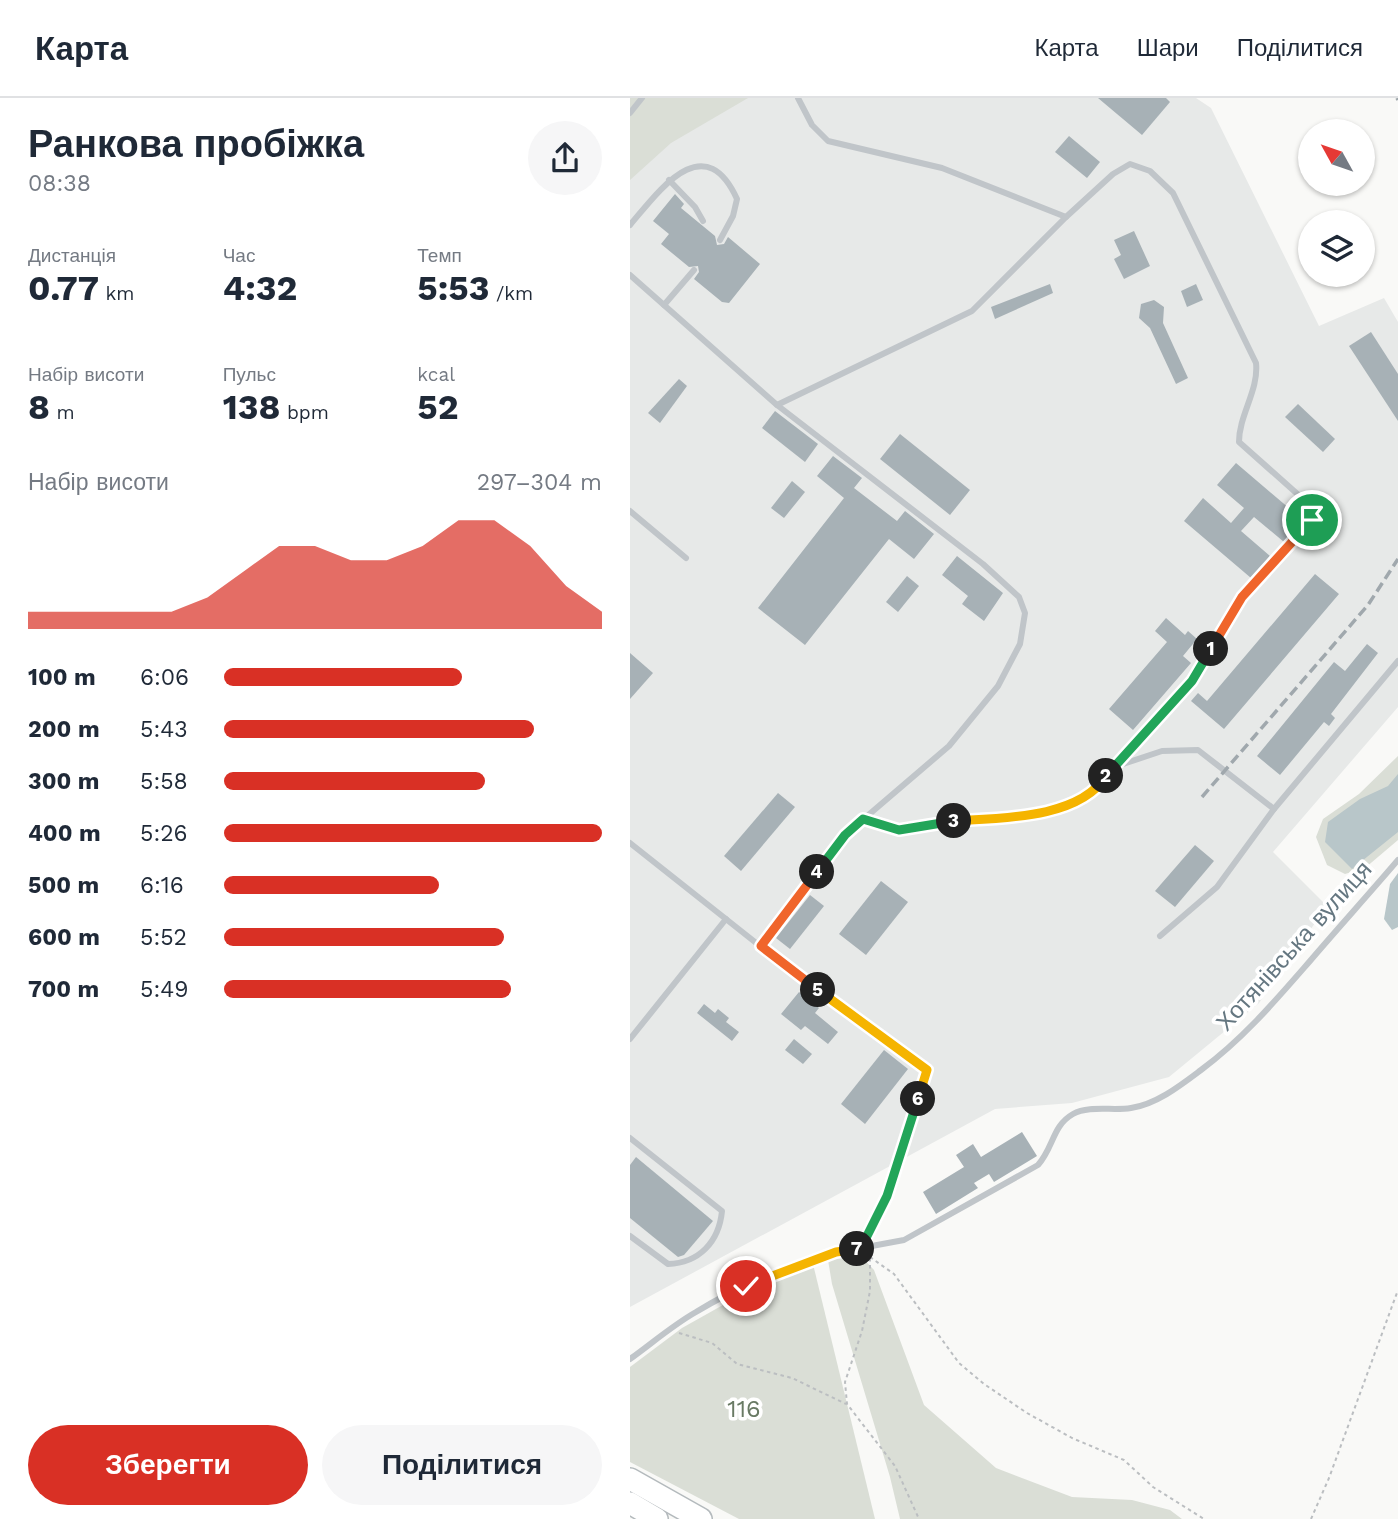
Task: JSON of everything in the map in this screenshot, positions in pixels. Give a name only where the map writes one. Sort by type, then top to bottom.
[{"type":"main road","points":[[630,1479],[701,1519]]},
{"type":"main road","points":[[630,1503],[657,1519]]},
{"type":"lane","points":[[630,113],[642,98]]},
{"type":"lane","points":[[798,98],[812,125],[828,141],[942,168],[1066,217]]},
{"type":"lane","points":[[777,405],[972,311],[1066,217],[1113,174],[1130,164],[1150,171],[1173,193],[1256,363],[1257,375],[1239,425],[1239,442],[1312,507],[1312,520],[1242,597],[1192,681],[1087,797],[1024,817],[948,821],[899,830],[863,819]]},
{"type":"lane","points":[[630,225],[669,180],[682,170],[712,168],[723,176],[737,199],[733,216],[720,240]]},
{"type":"lane","points":[[669,180],[695,207],[703,220]]},
{"type":"lane","points":[[664,305],[694,270]]},
{"type":"lane","points":[[630,275],[777,405],[984,564],[1020,597],[1025,613],[1020,643],[998,686],[949,746],[845,835],[761,946]]},
{"type":"lane","points":[[630,511],[687,558]]},
{"type":"lane","points":[[1160,936],[1217,887],[1274,809],[1398,661]]},
{"type":"lane","points":[[1112,767],[1162,751],[1198,750],[1274,809]]},
{"type":"lane","points":[[630,844],[927,1070],[887,1196],[861,1248]]},
{"type":"lane","name":"Хотянівська вулиця","points":[[630,1359],[695,1312],[746,1286],[836,1252],[904,1240],[1038,1165],[1049,1152],[1057,1127],[1075,1113],[1091,1109],[1134,1108],[1168,1094],[1237,1041],[1398,860]]},
{"type":"lane","points":[[630,1039],[726,919]]},
{"type":"lane","points":[[630,1138],[722,1211],[720,1229],[709,1246],[682,1264],[668,1264],[630,1236]]},
{"type":"path","points":[[846,1404],[845,1382],[862,1331],[870,1291],[870,1257],[894,1274],[959,1363],[984,1384],[1027,1413],[1072,1438],[1124,1460],[1153,1487],[1204,1519]]},
{"type":"path","points":[[1311,1519],[1329,1478],[1398,1290]]},
{"type":"path","points":[[669,1331],[712,1343],[737,1364],[792,1378],[846,1404],[895,1466],[919,1519]]},
{"type":"shaded area","points":[[630,98],[1196,98],[1211,108],[1319,326],[1384,298],[1398,322],[1398,707],[1273,852],[1327,906],[1259,1003],[1169,1077],[1072,1103],[995,1109],[630,1307]]},
{"type":"shaded area","points":[[1398,774],[1398,832],[1352,869],[1325,842],[1328,822],[1360,799],[1388,786]]},
{"type":"shaded area","points":[[1398,873],[1398,927],[1392,930],[1384,919],[1390,884]]},
{"type":"green space","points":[[630,98],[748,98],[671,143],[630,180]]},
{"type":"green space","points":[[1398,756],[1398,840],[1365,868],[1345,874],[1327,865],[1316,837],[1323,819],[1359,794]]},
{"type":"green space","points":[[857,1252],[874,1270],[924,1405],[996,1468],[1072,1497],[1132,1500],[1170,1510],[1182,1519],[900,1519],[832,1284],[828,1260]]},
{"type":"green space","name":"116","points":[[813,1264],[875,1519],[739,1519],[630,1462],[630,1367],[682,1328],[739,1296]]},
{"type":"building","points":[[1098,98],[1166,98],[1170,102],[1142,135]]},
{"type":"building","points":[[1069,136],[1100,162],[1087,178],[1055,152]]},
{"type":"building","points":[[675,194],[684,204],[681,208],[715,236],[717,245],[724,244],[728,237],[760,264],[729,303],[722,302],[694,279],[699,272],[698,266],[689,267],[661,244],[669,234],[653,221]]},
{"type":"building","points":[[1134,231],[1150,266],[1124,279],[1114,259],[1121,255],[1114,240]]},
{"type":"building","points":[[1050,284],[1053,293],[995,319],[991,307]]},
{"type":"building","points":[[1196,284],[1203,300],[1187,307],[1181,291]]},
{"type":"building","points":[[1154,300],[1164,307],[1163,323],[1188,378],[1176,384],[1150,328],[1139,318],[1141,304]]},
{"type":"building","points":[[1371,332],[1398,374],[1398,421],[1349,346]]},
{"type":"building","points":[[679,379],[687,386],[660,423],[648,413]]},
{"type":"building","points":[[1298,404],[1335,439],[1323,452],[1285,417]]},
{"type":"building","points":[[775,411],[818,444],[805,462],[762,428]]},
{"type":"building","points":[[900,434],[970,490],[950,515],[880,459]]},
{"type":"building","points":[[833,456],[862,478],[854,488],[897,521],[905,511],[934,534],[914,559],[889,539],[805,645],[758,608],[844,498],[817,476]]},
{"type":"building","points":[[1236,463],[1303,520],[1284,542],[1254,517],[1241,531],[1270,556],[1251,578],[1184,521],[1203,498],[1231,523],[1244,508],[1217,485]]},
{"type":"building","points":[[792,481],[805,492],[784,518],[771,508]]},
{"type":"building","points":[[957,556],[1003,593],[984,621],[962,604],[968,596],[942,575]]},
{"type":"building","points":[[1315,574],[1339,594],[1224,729],[1191,701],[1198,693],[1207,701]]},
{"type":"building","points":[[907,576],[919,586],[898,612],[886,602]]},
{"type":"building","points":[[1166,618],[1185,635],[1188,631],[1197,639],[1183,656],[1191,663],[1133,730],[1109,709],[1167,642],[1155,631]]},
{"type":"building","points":[[1367,644],[1378,653],[1331,714],[1335,718],[1329,726],[1324,722],[1280,775],[1257,756],[1334,662],[1345,671]]},
{"type":"building","points":[[630,653],[653,673],[630,699]]},
{"type":"building","points":[[778,793],[795,807],[741,871],[724,856]]},
{"type":"building","points":[[1195,845],[1214,861],[1175,907],[1155,891]]},
{"type":"building","points":[[881,881],[908,902],[866,955],[839,934]]},
{"type":"building","points":[[810,895],[824,906],[790,949],[776,938]]},
{"type":"building","points":[[799,992],[819,1008],[815,1013],[838,1032],[828,1044],[805,1026],[801,1030],[781,1014]]},
{"type":"building","points":[[704,1004],[715,1013],[718,1009],[729,1018],[726,1022],[739,1032],[732,1041],[697,1013]]},
{"type":"building","points":[[794,1039],[812,1054],[803,1064],[785,1050]]},
{"type":"building","points":[[884,1050],[908,1069],[865,1124],[841,1104]]},
{"type":"building","points":[[1022,1132],[1037,1156],[994,1182],[989,1174],[974,1183],[978,1188],[936,1214],[923,1192],[964,1167],[956,1155],[973,1144],[981,1157]]},
{"type":"building","points":[[636,1157],[713,1221],[684,1255],[678,1257],[630,1218],[630,1165]]},
{"type":"railway","points":[[1202,797],[1368,605],[1398,559]]},
{"type":"route","points":[[746,1286],[836,1252],[861,1248],[887,1196],[927,1070],[761,946],[845,835],[863,819],[899,830],[948,821],[1024,817],[1087,797],[1192,681],[1242,597],[1312,520]]}]
